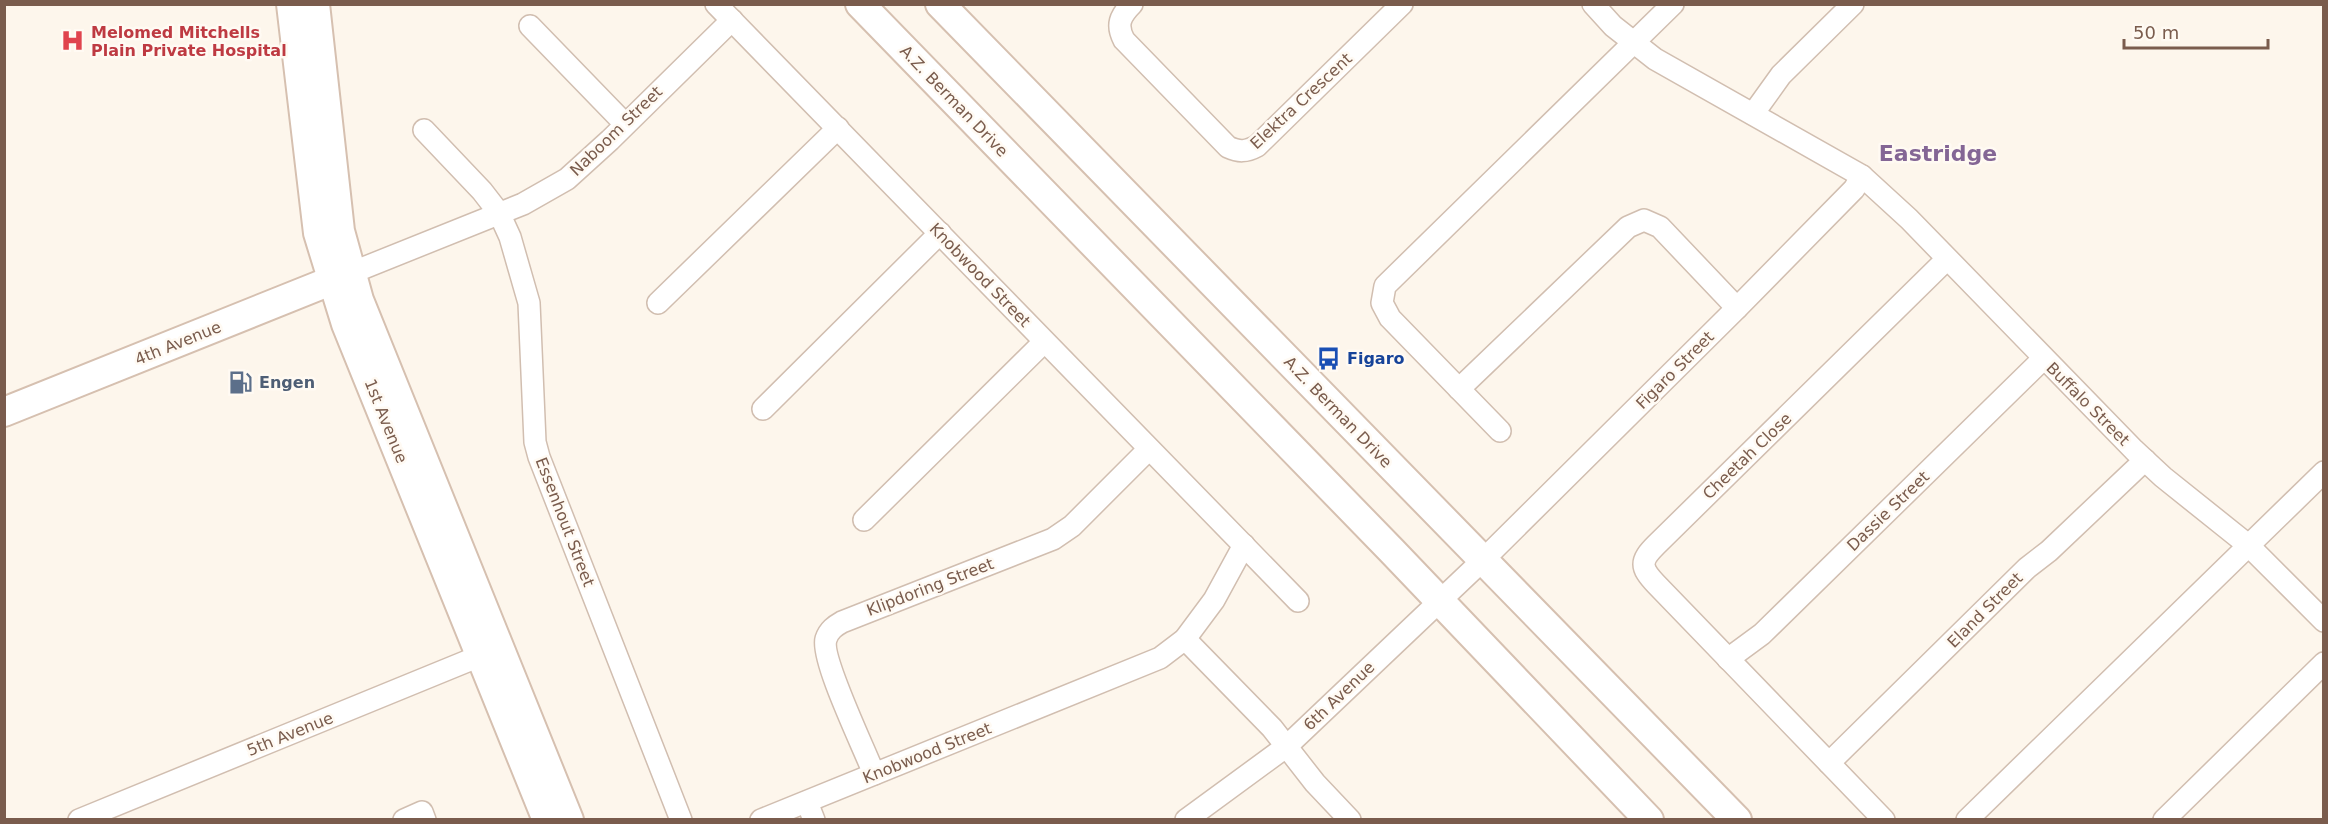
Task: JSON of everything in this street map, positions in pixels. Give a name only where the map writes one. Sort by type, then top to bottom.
[{"type":"main road","name":"1st Avenue","points":[[291,4],[318,233],[341,277],[366,316],[490,652],[547,819]]},
{"type":"main road","name":"1st Avenue","points":[[315,4],[340,231],[341,277]]},
{"type":"main road","name":"A.Z. Berman Drive","points":[[860,4],[1649,819]]},
{"type":"main road","name":"A.Z. Berman Drive","points":[[940,4],[1737,819]]},
{"type":"main road","name":"4th Avenue","points":[[4,412],[341,277]]},
{"type":"main road","name":"1st Avenue","points":[[490,652],[569,819]]},
{"type":"street","name":"Knobwood Street","points":[[716,4],[1298,601]]},
{"type":"street","name":"Elektra Crescent","points":[[1131,4],[1120,20],[1119,31],[1124,40],[1228,147],[1237,151],[1248,151],[1257,146],[1402,4]]},
{"type":"street","name":"Buffalo Street","points":[[1593,4],[1613,26],[1655,58],[1862,176],[1895,205],[2043,359],[2145,460],[2248,545],[2324,621]]},
{"type":"street","points":[[1500,431],[1390,318],[1382,303],[1385,286],[1673,4]]},
{"type":"street","points":[[1753,114],[1781,75],[1853,4]]},
{"type":"street","name":"Naboom Street","points":[[341,277],[524,204],[567,178],[732,20]]},
{"type":"street","points":[[530,26],[625,124]]},
{"type":"street","points":[[658,303],[838,128]]},
{"type":"street","name":"Essenhout Street","points":[[424,130],[482,191],[499,213],[510,237],[529,303],[535,442],[538,457],[681,819]]},
{"type":"street","name":"Figaro Street","points":[[1483,560],[1737,308],[1854,189],[1862,176]]},
{"type":"street","points":[[1459,389],[1628,227],[1644,220],[1660,227],[1737,308]]},
{"type":"street","points":[[763,409],[940,233]]},
{"type":"street","name":"Cheetah Close","points":[[1884,819],[1645,573],[1643,563],[1645,556],[1947,259]]},
{"type":"street","points":[[864,520],[1044,342]]},
{"type":"street","name":"Dassie Street","points":[[1728,659],[1762,634],[2043,359]]},
{"type":"street","name":"Klipdoring Street","points":[[874,774],[829,664],[825,644],[831,630],[842,622],[1053,539],[1072,526],[1149,449]]},
{"type":"street","name":"Eland Street","points":[[1829,763],[2027,568],[2049,551],[2145,460]]},
{"type":"street","points":[[1967,819],[2324,472]]},
{"type":"street","name":"Knobwood Street","points":[[761,819],[810,811],[874,774],[1160,658],[1185,639],[1214,600],[1244,545]]},
{"type":"street","name":"6th Avenue","points":[[1185,819],[1287,746],[1483,560]]},
{"type":"street","points":[[1185,639],[1272,728],[1315,783],[1350,819]]},
{"type":"street","name":"5th Avenue","points":[[79,819],[490,652]]},
{"type":"street","points":[[2164,819],[2324,663]]},
{"type":"street","points":[[404,819],[422,812],[425,819]]},
{"type":"place","name":"Melomed Mitchells Plain Private Hospital","points":[[73,41]]},
{"type":"place","name":"Figaro","points":[[1329,358]]},
{"type":"place","name":"Engen","points":[[241,382]]},
{"type":"district","name":"Eastridge","points":[[1938,153]]}]
